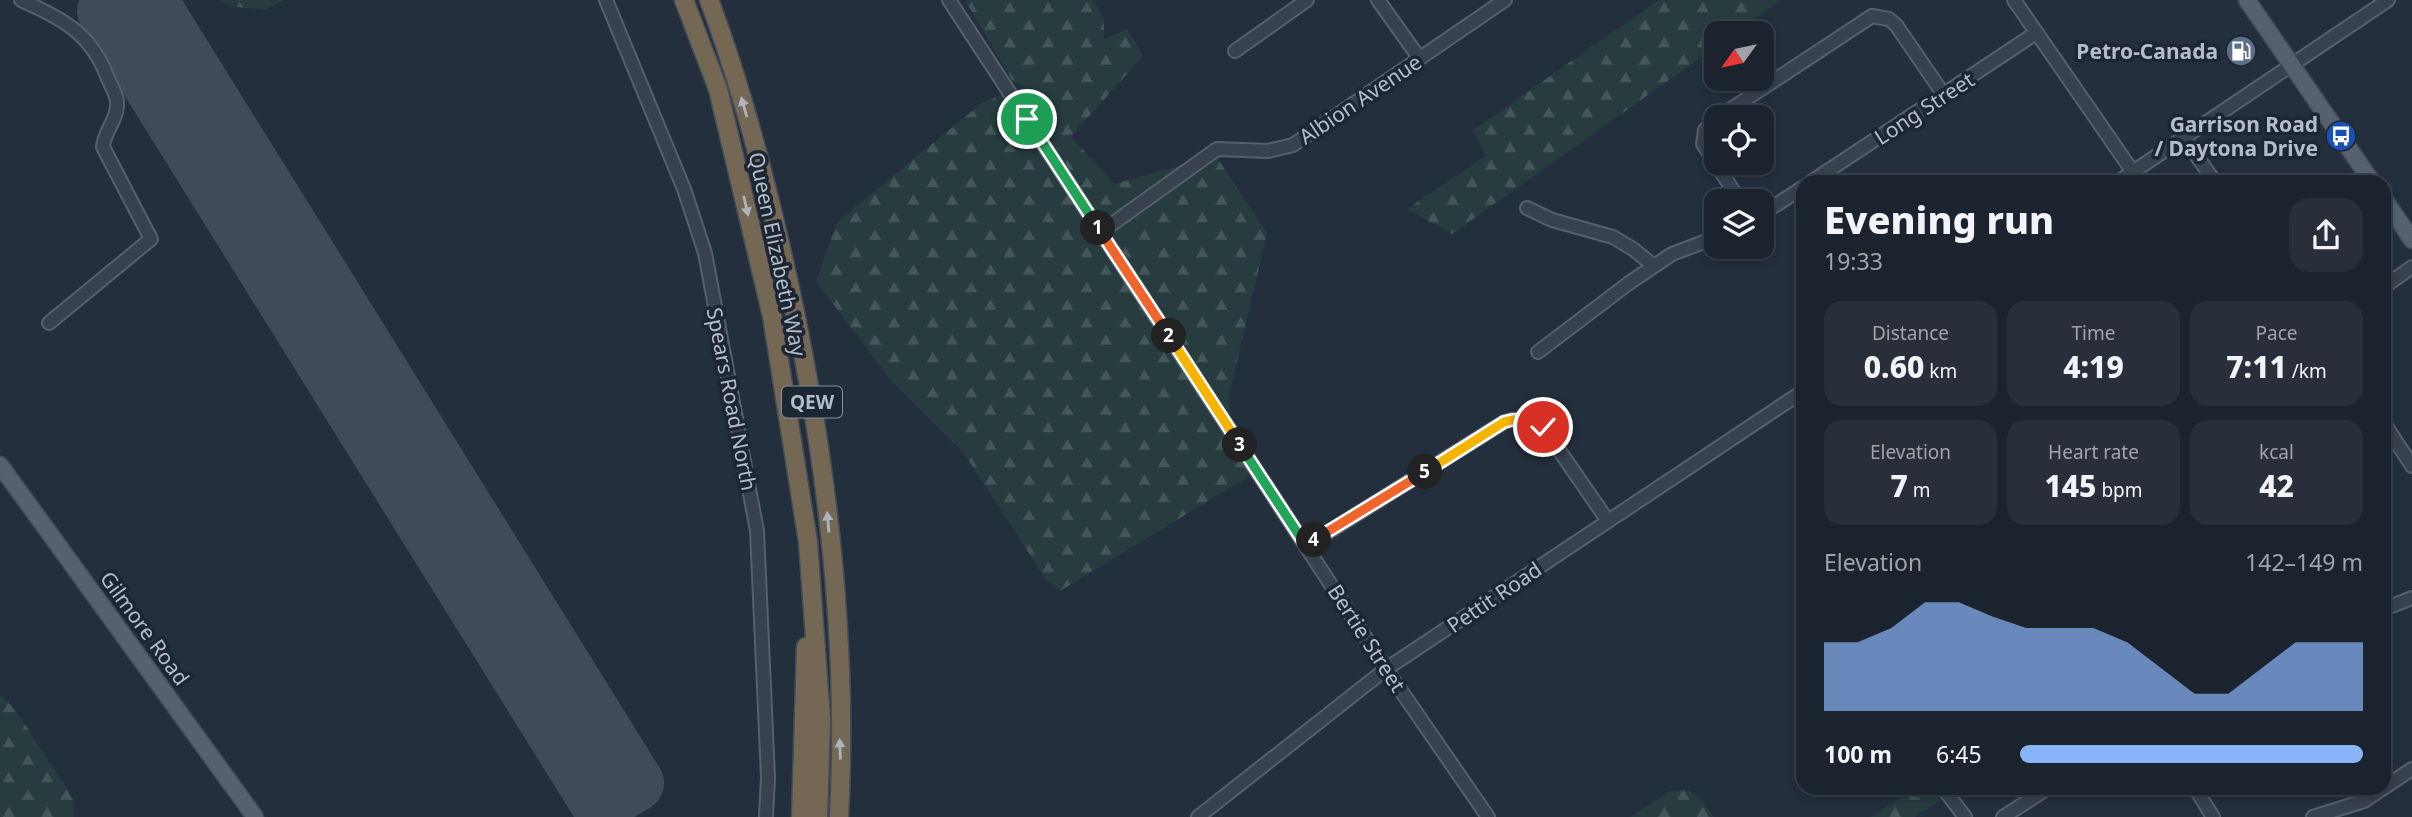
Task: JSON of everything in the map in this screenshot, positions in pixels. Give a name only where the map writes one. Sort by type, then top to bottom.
[{"type":"highway","name":"Queen Elizabeth Way","points":[[684,0],[718,89],[772,316],[808,542],[821,720],[818,817]]},
{"type":"highway","name":"Queen Elizabeth Way","points":[[709,0],[727,49],[767,188],[801,332],[820,452],[837,627],[841,777],[839,817]]},
{"type":"highway","points":[[801,817],[808,542]]},
{"type":"main road","points":[[2247,0],[2367,175]]},
{"type":"main road","points":[[2391,208],[2412,240]]},
{"type":"main road","name":"Gilmore Road","points":[[0,465],[255,817]]},
{"type":"street","points":[[21,0],[64,20],[82,35],[102,62],[117,101],[116,112],[103,147],[151,239],[49,323]]},
{"type":"street","name":"Spears Road North","points":[[606,0],[684,189],[707,267],[757,531],[768,778],[766,817]]},
{"type":"street","name":"Bertie Street","points":[[949,0],[1386,668],[1488,817]]},
{"type":"street","points":[[1235,51],[1307,0]]},
{"type":"street","points":[[1378,0],[1420,59]]},
{"type":"street","name":"Albion Avenue","points":[[1101,232],[1217,149],[1268,151],[1293,145],[1504,0]]},
{"type":"street","points":[[2014,0],[2133,172]]},
{"type":"street","points":[[2128,175],[2388,0]]},
{"type":"street","points":[[1738,105],[1872,16],[1889,19],[1896,25],[1944,95]]},
{"type":"street","name":"Long Street","points":[[1822,175],[2036,33]]},
{"type":"street","points":[[2184,138],[2210,175]]},
{"type":"street","points":[[1774,206],[1796,192]]},
{"type":"street","points":[[1527,208],[1552,220],[1613,237],[1654,266]]},
{"type":"street","points":[[1538,352],[1672,254],[1704,242]]},
{"type":"street","points":[[2391,281],[2412,267]]},
{"type":"street","name":"Pettit Road","points":[[1198,817],[1386,668],[1796,396]]},
{"type":"street","points":[[1306,546],[1504,422],[1515,419],[1529,420],[1543,427],[1608,521]]},
{"type":"street","points":[[2391,434],[2412,466]]},
{"type":"street","points":[[2391,606],[2412,598]]},
{"type":"street","points":[[2391,783],[2412,769]]},
{"type":"street","points":[[1948,795],[1965,817]]},
{"type":"street","points":[[2003,817],[2037,795]]},
{"type":"street","points":[[2199,795],[2213,817]]},
{"type":"street","points":[[2312,817],[2364,801],[2373,795]]},
{"type":"green space","points":[[221,0],[284,0],[265,10],[230,6]]},
{"type":"green space","points":[[965,0],[1093,0],[1104,19],[1104,39],[1127,29],[1143,56],[1071,136],[1114,184],[1216,156],[1267,233],[1228,400],[1234,430],[1259,470],[1060,591],[1047,581],[963,452],[890,379],[816,281],[837,222],[982,103],[1024,86],[1012,80]]},
{"type":"green space","points":[[1659,0],[1781,0],[1752,21],[1704,21],[1704,55],[1452,234],[1407,209],[1486,156],[1473,130]]},
{"type":"green space","points":[[0,695],[14,708],[73,798],[74,817],[0,817]]},
{"type":"green space","points":[[1689,790],[1702,800],[1714,817],[1631,817],[1669,791]]},
{"type":"green space","points":[[1906,795],[1948,795],[1915,817],[1871,817]]},
{"type":"runway","points":[[126,0],[106,11],[600,804],[635,783],[148,0]]},
{"type":"place","name":"Petro-Canada","points":[[2241,51]]},
{"type":"place","name":"Garrison Road / Daytona Drive","points":[[2341,136]]},
{"type":"route","points":[[1027,119],[1306,546],[1504,422],[1515,419],[1529,420],[1543,427]]}]
